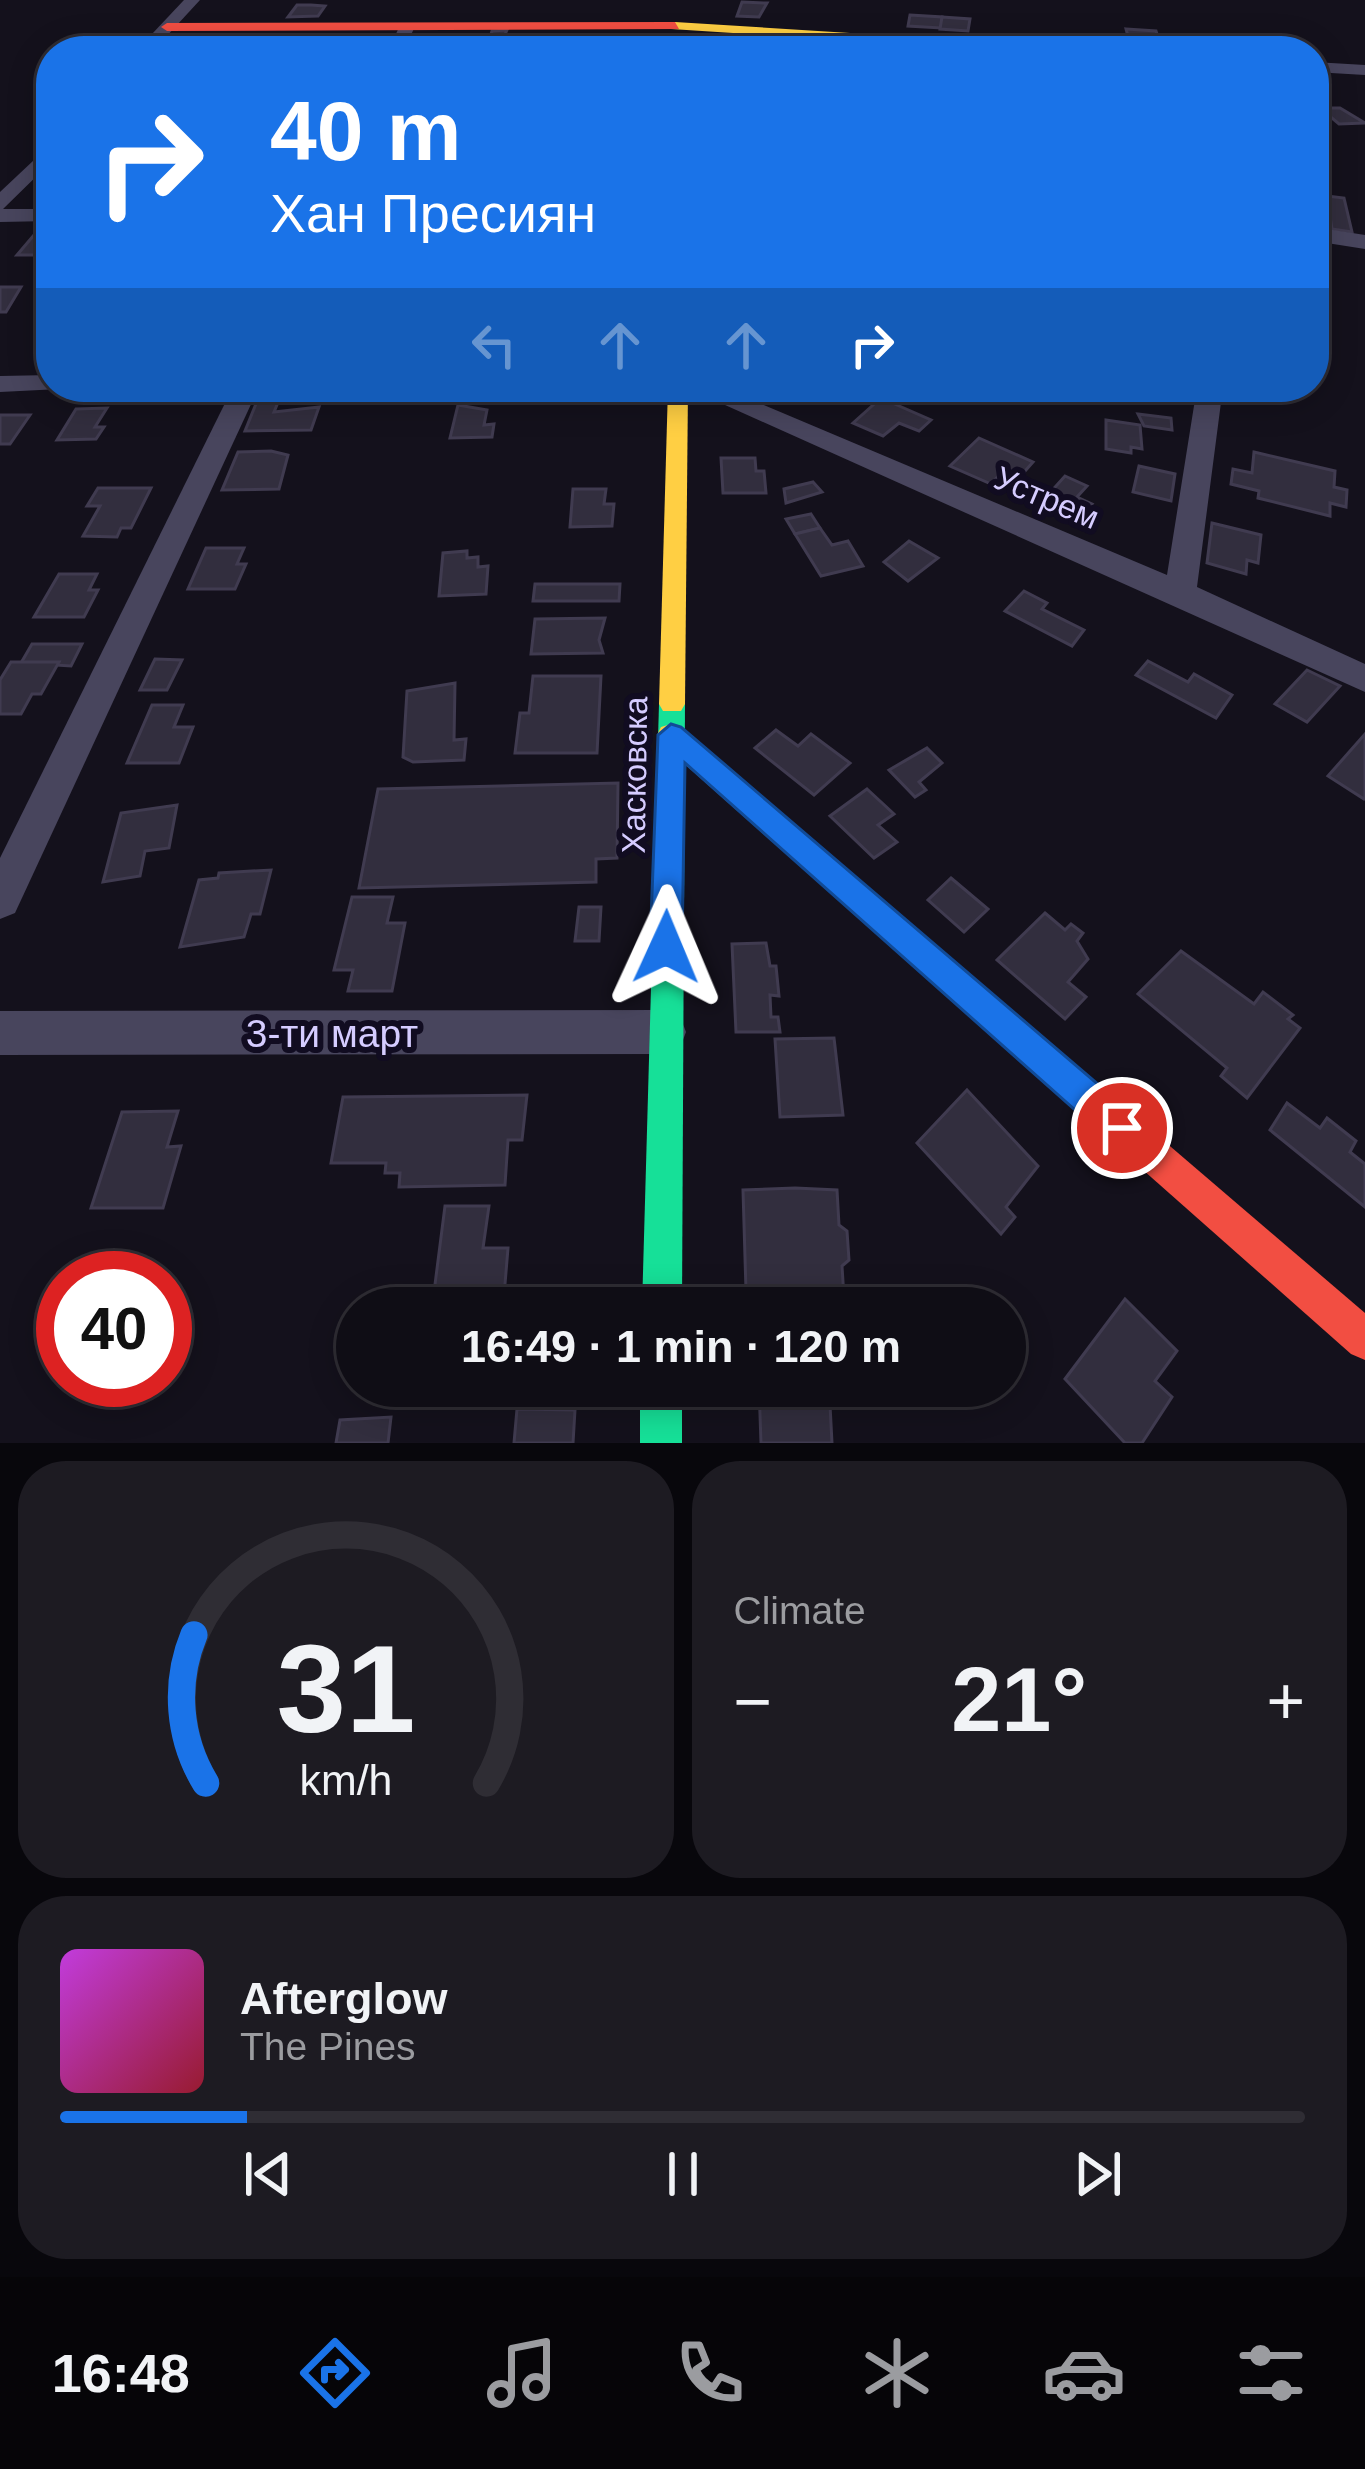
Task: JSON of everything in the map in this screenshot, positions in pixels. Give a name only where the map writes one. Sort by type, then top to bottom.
[{"type":"street","points":[[158,36],[192,0]]},
{"type":"street","points":[[469,36],[692,26],[844,36]]},
{"type":"street","points":[[167,27],[343,36]]},
{"type":"street","points":[[1329,68],[1365,70]]},
{"type":"street","points":[[0,204],[36,166]]},
{"type":"street","points":[[0,216],[36,215]]},
{"type":"street","points":[[1329,236],[1365,242]]},
{"type":"street","points":[[0,384],[36,383]]},
{"type":"street","points":[[0,900],[239,402]]},
{"type":"street","name":"Хасковска","points":[[662,1287],[679,402]]},
{"type":"street","name":"Устрем","points":[[733,402],[1180,593],[1365,679]]},
{"type":"street","points":[[1180,593],[1208,402]]},
{"type":"street","points":[[671,735],[1365,1340]]},
{"type":"street","name":"3-ти март","points":[[0,1033],[664,1032]]},
{"type":"street","points":[[661,1407],[661,1443]]},
{"type":"building","points":[[742,2],[767,3],[759,17],[737,16]]},
{"type":"building","points":[[297,5],[325,6],[318,16],[288,17]]},
{"type":"building","points":[[910,15],[942,17],[941,28],[908,26]]},
{"type":"building","points":[[942,17],[970,19],[968,31],[940,29]]},
{"type":"building","points":[[1126,29],[1156,31],[1158,36],[1128,36]]},
{"type":"building","points":[[1329,108],[1340,108],[1365,123],[1339,124],[1329,116]]},
{"type":"building","points":[[1329,196],[1344,198],[1352,232],[1332,229]]},
{"type":"building","points":[[34,235],[36,235],[36,255],[17,255]]},
{"type":"building","points":[[0,287],[21,287],[6,312],[0,312]]},
{"type":"building","points":[[257,402],[278,402],[274,412],[319,407],[311,430],[245,431]]},
{"type":"building","points":[[877,402],[890,402],[931,420],[919,431],[899,423],[883,436],[853,423]]},
{"type":"building","points":[[458,405],[487,410],[484,425],[494,424],[492,437],[450,438]]},
{"type":"building","points":[[107,408],[95,427],[104,427],[96,439],[57,440],[76,409]]},
{"type":"building","points":[[1138,414],[1171,418],[1172,430],[1144,426]]},
{"type":"building","points":[[0,415],[30,415],[10,444],[0,444]]},
{"type":"building","points":[[1106,420],[1140,425],[1142,449],[1131,447],[1131,453],[1106,449]]},
{"type":"building","points":[[979,438],[1033,462],[1018,479],[1002,472],[991,484],[950,466]]},
{"type":"building","points":[[238,452],[288,455],[279,489],[222,490]]},
{"type":"building","points":[[1254,452],[1335,471],[1334,487],[1347,490],[1346,507],[1330,503],[1330,516],[1258,498],[1259,491],[1231,484],[1233,469],[1252,473]]},
{"type":"building","points":[[721,458],[755,458],[756,471],[764,471],[766,493],[723,493]]},
{"type":"building","points":[[1139,466],[1175,474],[1171,501],[1133,492]]},
{"type":"building","points":[[1065,476],[1087,486],[1077,497],[1092,504],[1076,522],[1039,505]]},
{"type":"building","points":[[813,482],[822,492],[786,503],[784,489]]},
{"type":"building","points":[[98,488],[151,488],[131,528],[121,528],[117,537],[83,536],[100,506],[87,506]]},
{"type":"building","points":[[573,489],[606,489],[604,504],[614,504],[612,526],[570,527]]},
{"type":"building","points":[[811,514],[820,528],[795,534],[786,519]]},
{"type":"building","points":[[1212,523],[1261,535],[1258,563],[1247,560],[1246,574],[1207,563]]},
{"type":"building","points":[[820,528],[832,545],[848,541],[863,566],[821,576],[795,534]]},
{"type":"building","points":[[909,541],[938,558],[908,581],[884,562]]},
{"type":"building","points":[[206,548],[244,548],[237,564],[246,564],[235,589],[188,589]]},
{"type":"building","points":[[467,551],[467,558],[478,557],[478,567],[488,566],[486,594],[439,596],[443,553]]},
{"type":"building","points":[[59,574],[97,574],[89,590],[98,590],[84,617],[34,617]]},
{"type":"building","points":[[535,584],[620,584],[619,601],[533,601]]},
{"type":"building","points":[[1024,591],[1047,603],[1042,609],[1084,630],[1072,646],[1005,611]]},
{"type":"building","points":[[605,618],[599,640],[603,653],[531,654],[535,619]]},
{"type":"building","points":[[32,644],[82,644],[71,666],[21,663]]},
{"type":"building","points":[[155,659],[182,660],[167,690],[140,690]]},
{"type":"building","points":[[1148,661],[1188,682],[1194,674],[1232,695],[1216,718],[1136,675]]},
{"type":"building","points":[[11,662],[59,662],[41,694],[32,694],[21,714],[0,714],[0,680]]},
{"type":"building","points":[[1307,670],[1340,686],[1307,722],[1275,704]]},
{"type":"building","points":[[533,676],[601,676],[597,753],[515,753],[520,713],[529,713]]},
{"type":"building","points":[[455,683],[454,740],[466,739],[464,760],[413,762],[403,757],[407,691]]},
{"type":"building","points":[[152,705],[183,705],[174,727],[193,727],[179,763],[127,763]]},
{"type":"building","points":[[776,730],[798,746],[811,734],[850,763],[814,795],[755,748]]},
{"type":"building","points":[[1365,734],[1365,798],[1364,799],[1328,776]]},
{"type":"building","points":[[927,748],[942,763],[919,782],[926,790],[915,797],[889,770]]},
{"type":"building","points":[[618,783],[617,858],[596,859],[596,882],[359,888],[378,789]]},
{"type":"building","points":[[867,789],[894,814],[878,825],[897,842],[874,858],[830,816]]},
{"type":"building","points":[[177,805],[169,848],[145,851],[140,876],[103,882],[121,813]]},
{"type":"building","points":[[271,870],[260,914],[251,914],[244,937],[180,947],[199,880],[218,878],[219,873]]},
{"type":"building","points":[[951,878],[988,909],[964,932],[928,900]]},
{"type":"building","points":[[352,897],[393,897],[387,923],[405,923],[392,991],[348,991],[353,970],[334,970]]},
{"type":"building","points":[[579,907],[601,907],[599,941],[575,941]]},
{"type":"building","points":[[1045,913],[1065,930],[1071,924],[1083,933],[1077,941],[1088,959],[1068,982],[1086,997],[1065,1019],[997,960]]},
{"type":"building","points":[[766,943],[770,966],[776,966],[779,996],[770,995],[771,1017],[778,1017],[780,1032],[736,1032],[732,944]]},
{"type":"building","points":[[1181,951],[1254,1004],[1263,992],[1293,1015],[1288,1019],[1300,1028],[1247,1098],[1221,1076],[1227,1068],[1138,994]]},
{"type":"building","points":[[834,1038],[843,1115],[780,1117],[775,1039]]},
{"type":"building","points":[[967,1090],[1038,1166],[1006,1207],[1015,1217],[1001,1234],[917,1143]]},
{"type":"building","points":[[527,1095],[522,1140],[508,1140],[505,1185],[399,1187],[400,1173],[385,1173],[386,1163],[331,1163],[343,1097]]},
{"type":"building","points":[[1287,1103],[1320,1128],[1327,1118],[1356,1141],[1350,1152],[1365,1164],[1365,1207],[1270,1130]]},
{"type":"building","points":[[178,1111],[167,1147],[181,1146],[163,1208],[91,1208],[122,1112]]},
{"type":"building","points":[[743,1190],[837,1190],[839,1225],[847,1231],[849,1260],[842,1266],[843,1287],[746,1287]]},
{"type":"building","points":[[445,1206],[489,1206],[483,1248],[508,1248],[505,1287],[435,1287]]},
{"type":"building","points":[[1125,1299],[1177,1351],[1155,1381],[1172,1397],[1142,1443],[1125,1443],[1065,1379]]},
{"type":"building","points":[[760,1407],[830,1407],[832,1443],[761,1443]]},
{"type":"building","points":[[517,1409],[575,1410],[573,1443],[514,1443]]},
{"type":"building","points":[[391,1417],[388,1443],[336,1443],[340,1420]]},
{"type":"traffic: fast","points":[[662,1287],[672,704]]},
{"type":"traffic: fast","points":[[661,1407],[661,1443]]},
{"type":"traffic: slow","points":[[675,26],[834,36]]},
{"type":"traffic: slow","points":[[672,704],[678,402]]},
{"type":"traffic: slow","points":[[671,735],[1068,1081]]},
{"type":"traffic: jam","points":[[167,27],[675,26]]},
{"type":"traffic: jam","points":[[1068,1081],[1365,1340]]},
{"type":"route","points":[[666,947],[671,735],[1122,1128]]}]
